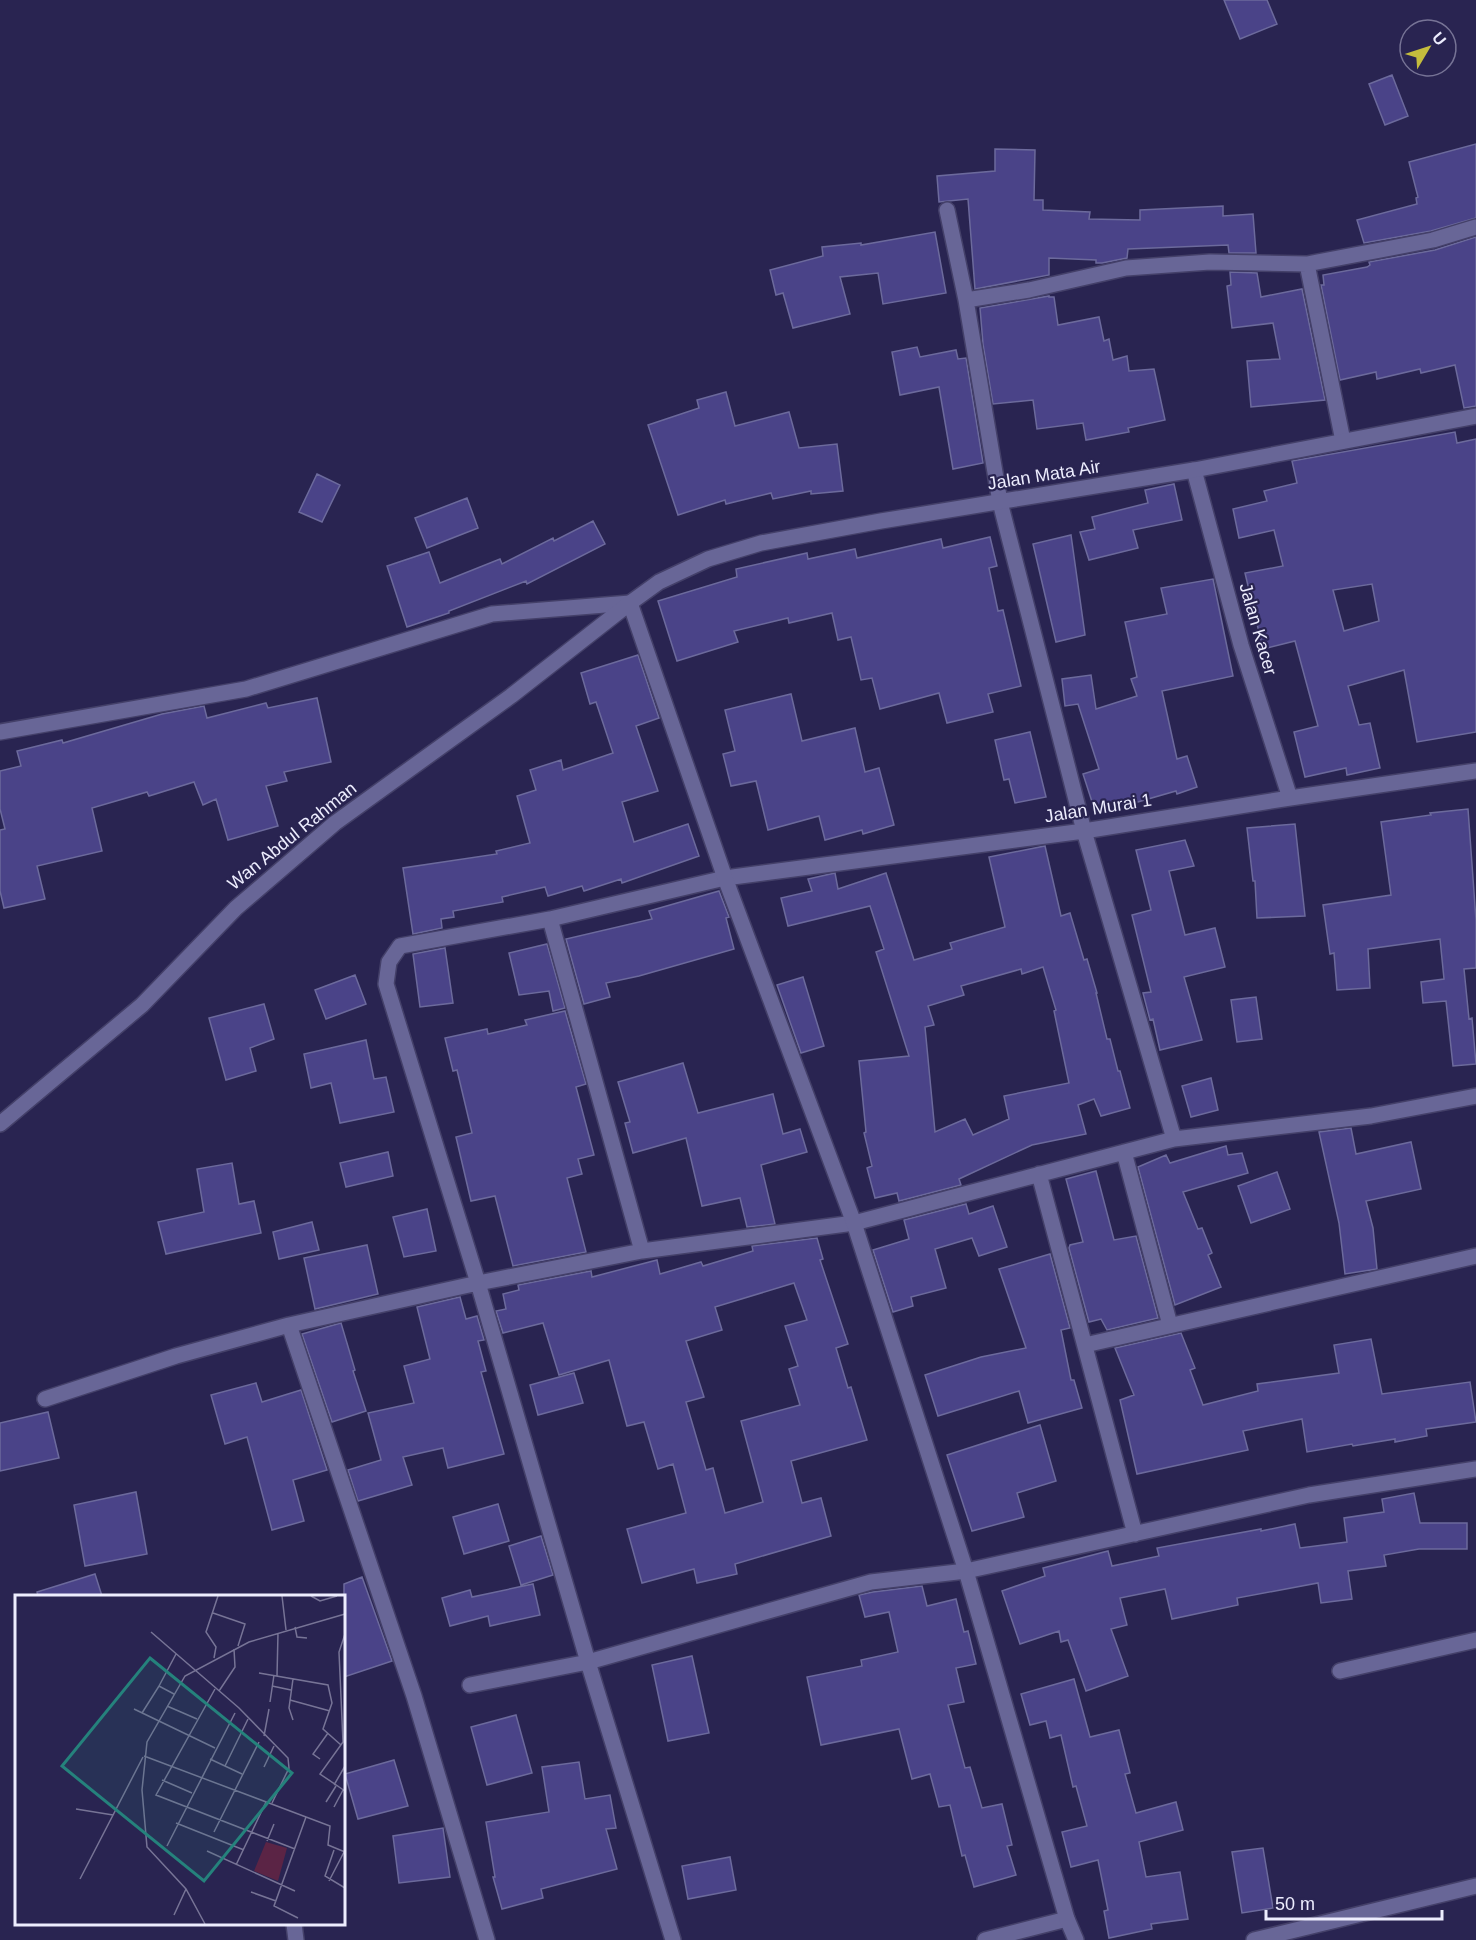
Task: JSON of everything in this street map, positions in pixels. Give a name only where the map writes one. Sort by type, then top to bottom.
[{"type":"street","points":[[947,210],[966,300],[1000,502],[1084,831],[1174,1139]]},
{"type":"street","points":[[966,300],[1029,290],[1126,268],[1210,262],[1307,264],[1433,240],[1476,227]]},
{"type":"street","points":[[1307,264],[1343,441]]},
{"type":"street","name":"Jalan Mata Air","points":[[630,603],[659,582],[708,559],[761,543],[1194,470],[1476,416]]},
{"type":"street","name":"Jalan Kacer","points":[[1194,470],[1241,645],[1290,798]]},
{"type":"street","points":[[0,732],[246,689],[492,614],[630,603],[725,878],[854,1222],[966,1571],[1067,1919],[1076,1940]]},
{"type":"street","name":"Wan Abdul Rahman","points":[[0,1124],[142,1005],[236,908],[335,823],[511,696],[630,603]]},
{"type":"street","name":"Jalan Murai 1","points":[[673,1940],[588,1662],[478,1283],[386,984],[389,962],[399,946],[550,919],[725,878],[1084,831],[1476,771]]},
{"type":"street","points":[[550,919],[642,1251]]},
{"type":"street","points":[[45,1399],[176,1356],[289,1325],[478,1283],[642,1251],[854,1222],[1174,1139],[1371,1116],[1476,1096]]},
{"type":"street","points":[[1124,1152],[1170,1325]]},
{"type":"street","points":[[1039,1174],[1136,1534]]},
{"type":"street","points":[[1085,1345],[1476,1256]]},
{"type":"street","points":[[289,1325],[414,1696],[487,1940]]},
{"type":"street","points":[[470,1685],[588,1662],[872,1582],[966,1571],[1309,1495],[1476,1469]]},
{"type":"street","points":[[1340,1671],[1476,1640]]},
{"type":"street","points":[[1254,1940],[1476,1886]]},
{"type":"street","points":[[985,1940],[1067,1919]]},
{"type":"street","points":[[294,1925],[296,1940]]},
{"type":"building","points":[[1224,0],[1267,0],[1277,24],[1240,39]]},
{"type":"building","points":[[1392,75],[1408,116],[1385,125],[1369,84]]},
{"type":"building","points":[[1476,144],[1476,218],[1431,231],[1364,243],[1357,220],[1417,204],[1416,198],[1418,197],[1409,162]]},
{"type":"building","points":[[995,149],[1035,150],[1034,200],[1043,200],[1043,210],[1090,212],[1089,219],[1140,220],[1140,210],[1223,206],[1223,216],[1253,214],[1256,253],[1229,253],[1228,245],[1128,249],[1127,258],[1102,263],[1096,263],[1096,260],[1049,258],[1049,275],[975,289],[968,199],[939,202],[937,176],[995,171]]},
{"type":"building","points":[[935,232],[946,293],[883,304],[878,273],[840,277],[850,314],[793,328],[783,293],[776,295],[770,270],[823,256],[822,247],[861,243],[861,245]]},
{"type":"building","points":[[1476,237],[1476,406],[1464,408],[1455,365],[1421,373],[1420,369],[1377,379],[1376,372],[1340,380],[1321,285],[1324,285],[1323,275],[1367,267],[1370,265],[1369,262],[1435,250]]},
{"type":"building","points":[[1230,272],[1257,273],[1261,297],[1302,289],[1325,400],[1251,407],[1247,361],[1280,359],[1273,323],[1232,328],[1227,286],[1231,285]]},
{"type":"building","points":[[1054,297],[1058,325],[1099,317],[1104,341],[1109,339],[1113,360],[1127,356],[1129,371],[1154,369],[1165,420],[1128,428],[1129,432],[1086,440],[1083,423],[1037,429],[1033,400],[993,404],[983,344],[980,308]]},
{"type":"building","points":[[917,347],[920,357],[956,350],[958,359],[966,358],[983,463],[953,469],[939,387],[900,395],[892,352]]},
{"type":"building","points":[[726,392],[735,426],[789,412],[799,448],[837,444],[843,491],[811,494],[811,491],[773,499],[771,493],[726,504],[725,500],[678,515],[648,425],[699,408],[697,400]]},
{"type":"building","points":[[1455,432],[1457,443],[1476,439],[1476,732],[1417,742],[1404,670],[1348,686],[1359,725],[1370,723],[1380,768],[1347,775],[1346,768],[1305,777],[1294,732],[1318,726],[1295,641],[1263,649],[1245,573],[1283,566],[1274,530],[1239,538],[1233,509],[1267,501],[1264,491],[1297,483],[1292,461]],"holes":[[[1372,584],[1379,621],[1344,631],[1333,590]]]},
{"type":"building","points":[[317,474],[340,485],[322,522],[299,512]]},
{"type":"building","points":[[1174,484],[1182,520],[1133,530],[1138,548],[1089,560],[1080,532],[1095,529],[1092,517],[1148,503],[1145,490]]},
{"type":"building","points":[[467,498],[478,528],[427,548],[415,518]]},
{"type":"building","points":[[593,521],[605,544],[527,584],[526,581],[449,611],[449,613],[407,627],[387,566],[429,552],[440,583],[500,559],[502,564]]},
{"type":"building","points":[[1071,535],[1085,635],[1056,642],[1033,544]]},
{"type":"building","points":[[990,537],[997,566],[989,568],[998,611],[1003,610],[1021,686],[988,694],[993,712],[947,723],[939,693],[880,709],[872,678],[861,680],[851,637],[838,640],[832,613],[789,623],[788,618],[734,631],[738,642],[677,661],[658,601],[737,577],[736,569],[807,553],[808,559],[855,549],[857,558],[941,539],[943,548]]},
{"type":"building","points":[[1213,579],[1233,676],[1162,691],[1177,759],[1187,756],[1197,787],[1096,814],[1083,774],[1099,769],[1078,704],[1065,706],[1062,679],[1091,675],[1096,709],[1137,696],[1131,679],[1137,677],[1125,622],[1167,614],[1161,588]]},
{"type":"building","points":[[638,655],[659,718],[636,726],[658,791],[622,802],[634,842],[688,824],[699,856],[622,883],[621,879],[584,891],[582,886],[548,896],[545,887],[502,897],[503,902],[453,911],[454,917],[441,919],[442,928],[413,934],[403,868],[497,854],[496,851],[530,843],[517,796],[536,790],[530,770],[561,760],[563,770],[613,753],[596,702],[590,704],[581,673]]},
{"type":"building","points":[[791,694],[802,741],[855,728],[865,772],[879,768],[894,825],[863,834],[862,830],[825,840],[819,816],[768,830],[756,781],[731,786],[723,754],[735,751],[725,710]]},
{"type":"building","points":[[317,698],[331,762],[284,772],[287,781],[266,786],[278,826],[228,840],[216,799],[203,805],[194,782],[149,796],[147,792],[92,808],[102,851],[37,866],[45,899],[4,908],[0,891],[0,830],[5,829],[0,809],[0,771],[21,766],[17,751],[62,740],[63,743],[162,714],[204,706],[207,718],[266,703],[268,708]]},
{"type":"building","points":[[1030,732],[1046,797],[1015,803],[1009,779],[1004,780],[995,740]]},
{"type":"building","points":[[1468,809],[1476,920],[1476,968],[1464,969],[1476,1064],[1453,1066],[1446,1001],[1423,1003],[1421,982],[1444,979],[1440,939],[1368,949],[1370,988],[1337,990],[1334,953],[1330,954],[1323,905],[1391,895],[1381,822]]},
{"type":"building","points":[[1295,824],[1305,916],[1257,918],[1255,881],[1253,881],[1247,828]]},
{"type":"building","points":[[1185,840],[1194,866],[1169,871],[1185,935],[1215,928],[1225,967],[1184,977],[1202,1040],[1160,1050],[1153,1019],[1150,1020],[1143,993],[1151,992],[1132,915],[1151,910],[1136,850]]},
{"type":"building","points":[[1045,846],[1061,916],[1070,913],[1084,960],[1087,959],[1107,1039],[1110,1039],[1130,1108],[1101,1116],[1094,1099],[1078,1105],[1086,1134],[1032,1145],[959,1179],[961,1185],[899,1201],[897,1193],[875,1198],[867,1168],[872,1166],[864,1133],[866,1132],[859,1061],[909,1056],[876,952],[884,949],[870,906],[788,926],[781,898],[812,891],[808,879],[835,873],[838,889],[886,873],[914,960],[952,949],[950,943],[1005,927],[989,857]],"holes":[[[1043,967],[1056,1010],[1054,1011],[1069,1083],[1004,1096],[1009,1119],[973,1135],[965,1119],[935,1132],[925,1027],[934,1025],[928,1006],[964,995],[961,986],[1021,969],[1022,974]]]},
{"type":"building","points":[[719,891],[729,917],[726,918],[734,949],[606,983],[610,997],[584,1004],[566,939],[652,919],[649,911]]},
{"type":"building","points":[[547,944],[565,1008],[553,1011],[549,991],[519,995],[509,953]]},
{"type":"building","points":[[445,948],[453,1003],[420,1007],[413,954]]},
{"type":"building","points":[[355,975],[366,1004],[326,1019],[315,990]]},
{"type":"building","points":[[803,977],[824,1046],[801,1053],[777,985]]},
{"type":"building","points":[[1256,997],[1262,1039],[1237,1042],[1231,1000]]},
{"type":"building","points":[[264,1004],[274,1039],[250,1048],[256,1071],[226,1080],[209,1018]]},
{"type":"building","points":[[565,1011],[586,1084],[576,1087],[594,1155],[578,1159],[582,1174],[567,1178],[586,1252],[513,1266],[495,1196],[471,1201],[456,1137],[472,1133],[457,1070],[453,1071],[445,1038],[487,1029],[488,1034],[527,1025],[525,1020]]},
{"type":"building","points":[[366,1040],[374,1079],[386,1077],[394,1112],[340,1123],[331,1083],[311,1088],[304,1054]]},
{"type":"building","points":[[683,1063],[698,1113],[773,1094],[783,1134],[800,1129],[807,1152],[761,1165],[775,1224],[747,1227],[740,1198],[702,1206],[686,1138],[633,1153],[625,1123],[630,1122],[618,1082]]},
{"type":"building","points":[[1211,1078],[1218,1110],[1191,1117],[1182,1086]]},
{"type":"building","points":[[1351,1128],[1356,1154],[1411,1142],[1421,1189],[1366,1201],[1373,1228],[1377,1269],[1345,1274],[1339,1223],[1319,1132]]},
{"type":"building","points":[[1226,1146],[1228,1155],[1242,1153],[1248,1173],[1183,1192],[1198,1229],[1202,1228],[1212,1253],[1208,1255],[1221,1287],[1175,1305],[1138,1167],[1166,1155],[1170,1163]]},
{"type":"building","points":[[388,1152],[393,1176],[346,1187],[340,1163]]},
{"type":"building","points":[[232,1163],[239,1204],[254,1201],[261,1233],[166,1254],[158,1222],[204,1212],[197,1169]]},
{"type":"building","points":[[1096,1171],[1114,1240],[1136,1236],[1158,1318],[1107,1330],[1101,1319],[1089,1322],[1069,1248],[1070,1245],[1083,1242],[1066,1179]]},
{"type":"building","points":[[1277,1172],[1290,1209],[1251,1223],[1238,1186]]},
{"type":"building","points":[[966,1204],[969,1214],[993,1206],[1007,1247],[979,1256],[972,1238],[935,1249],[946,1288],[911,1297],[913,1306],[893,1312],[873,1250],[909,1239],[904,1220]]},
{"type":"building","points":[[427,1209],[436,1251],[404,1257],[393,1217]]},
{"type":"building","points":[[312,1222],[319,1250],[279,1259],[273,1232]]},
{"type":"building","points":[[817,1238],[823,1259],[820,1260],[848,1344],[836,1348],[867,1440],[791,1461],[802,1503],[821,1498],[831,1536],[735,1564],[737,1574],[697,1583],[694,1569],[642,1583],[627,1529],[686,1513],[673,1464],[658,1469],[644,1422],[627,1426],[609,1360],[559,1375],[543,1323],[503,1333],[496,1311],[506,1309],[503,1294],[519,1290],[518,1285],[591,1271],[592,1277],[657,1260],[660,1274],[701,1262],[703,1266],[753,1251],[752,1246]],"holes":[[[794,1283],[807,1320],[785,1326],[798,1366],[789,1369],[800,1405],[741,1421],[763,1502],[725,1513],[713,1468],[706,1470],[686,1402],[704,1397],[686,1341],[722,1330],[715,1307]]]},
{"type":"building","points":[[367,1245],[378,1294],[315,1309],[304,1258]]},
{"type":"building","points":[[1050,1254],[1070,1328],[1061,1330],[1071,1380],[1074,1380],[1082,1408],[1028,1423],[1019,1391],[938,1416],[925,1375],[981,1357],[1026,1348],[999,1269]]},
{"type":"building","points":[[460,1297],[466,1319],[477,1316],[484,1340],[478,1341],[486,1371],[481,1372],[504,1454],[448,1468],[443,1448],[403,1457],[412,1485],[358,1501],[348,1470],[381,1460],[368,1413],[414,1403],[404,1366],[430,1359],[417,1307]]},
{"type":"building","points":[[341,1323],[366,1411],[332,1422],[302,1334]]},
{"type":"building","points":[[1181,1333],[1195,1368],[1190,1370],[1203,1405],[1258,1391],[1257,1384],[1339,1373],[1334,1345],[1371,1339],[1382,1394],[1470,1382],[1476,1422],[1426,1429],[1427,1436],[1395,1442],[1395,1439],[1307,1452],[1302,1419],[1243,1431],[1248,1450],[1137,1474],[1120,1400],[1134,1395],[1115,1348]]},
{"type":"building","points":[[574,1373],[583,1403],[538,1415],[530,1385]]},
{"type":"building","points":[[256,1383],[262,1402],[301,1390],[327,1470],[293,1480],[304,1521],[272,1530],[247,1437],[225,1444],[211,1395]]},
{"type":"building","points":[[48,1412],[59,1458],[0,1471],[0,1423]]},
{"type":"building","points":[[1040,1425],[1056,1481],[1017,1493],[1024,1517],[972,1531],[947,1455]]},
{"type":"building","points":[[136,1492],[147,1554],[85,1566],[74,1505]]},
{"type":"building","points":[[1414,1493],[1420,1523],[1467,1523],[1467,1549],[1419,1549],[1384,1555],[1386,1566],[1348,1571],[1352,1599],[1321,1603],[1318,1583],[1237,1598],[1238,1605],[1172,1619],[1165,1589],[1120,1598],[1127,1625],[1111,1629],[1128,1676],[1086,1691],[1068,1640],[1061,1642],[1059,1631],[1020,1644],[1002,1591],[1045,1576],[1043,1568],[1108,1551],[1112,1566],[1159,1556],[1157,1548],[1295,1524],[1300,1548],[1347,1542],[1344,1518],[1384,1512],[1382,1499]]},
{"type":"building","points":[[498,1504],[509,1541],[464,1554],[453,1517]]},
{"type":"building","points":[[541,1536],[553,1575],[521,1585],[509,1546]]},
{"type":"building","points":[[95,1574],[102,1595],[38,1595],[37,1592]]},
{"type":"building","points":[[362,1577],[392,1661],[345,1677],[345,1595],[344,1584]]},
{"type":"building","points":[[533,1584],[540,1615],[490,1626],[488,1616],[450,1626],[442,1598],[470,1590],[472,1597]]},
{"type":"building","points":[[922,1586],[927,1606],[956,1599],[964,1632],[968,1631],[976,1664],[956,1668],[964,1702],[948,1705],[965,1768],[970,1767],[982,1808],[1002,1804],[1012,1845],[1007,1846],[1016,1875],[974,1887],[965,1855],[962,1856],[950,1805],[939,1807],[930,1774],[912,1779],[899,1729],[821,1745],[807,1677],[862,1666],[861,1660],[898,1652],[889,1612],[865,1617],[859,1595]]},
{"type":"building","points":[[692,1656],[709,1733],[668,1741],[652,1665]]},
{"type":"building","points":[[1074,1679],[1090,1737],[1119,1730],[1130,1773],[1125,1774],[1136,1813],[1176,1802],[1183,1830],[1139,1842],[1146,1877],[1180,1872],[1188,1919],[1151,1924],[1152,1929],[1109,1938],[1104,1911],[1108,1910],[1098,1860],[1071,1867],[1062,1832],[1087,1826],[1076,1786],[1073,1787],[1061,1735],[1050,1738],[1046,1721],[1030,1725],[1021,1694]]},
{"type":"building","points":[[516,1715],[532,1773],[487,1785],[471,1727]]},
{"type":"building","points":[[394,1760],[408,1806],[358,1819],[345,1774]]},
{"type":"building","points":[[579,1762],[585,1799],[610,1795],[616,1828],[606,1829],[617,1869],[541,1889],[543,1898],[502,1909],[493,1877],[495,1877],[486,1822],[549,1812],[542,1767]]},
{"type":"building","points":[[443,1828],[450,1877],[399,1883],[393,1836]]},
{"type":"building","points":[[1263,1848],[1273,1908],[1242,1913],[1232,1852]]},
{"type":"building","points":[[730,1857],[736,1890],[688,1899],[682,1866]]}]
